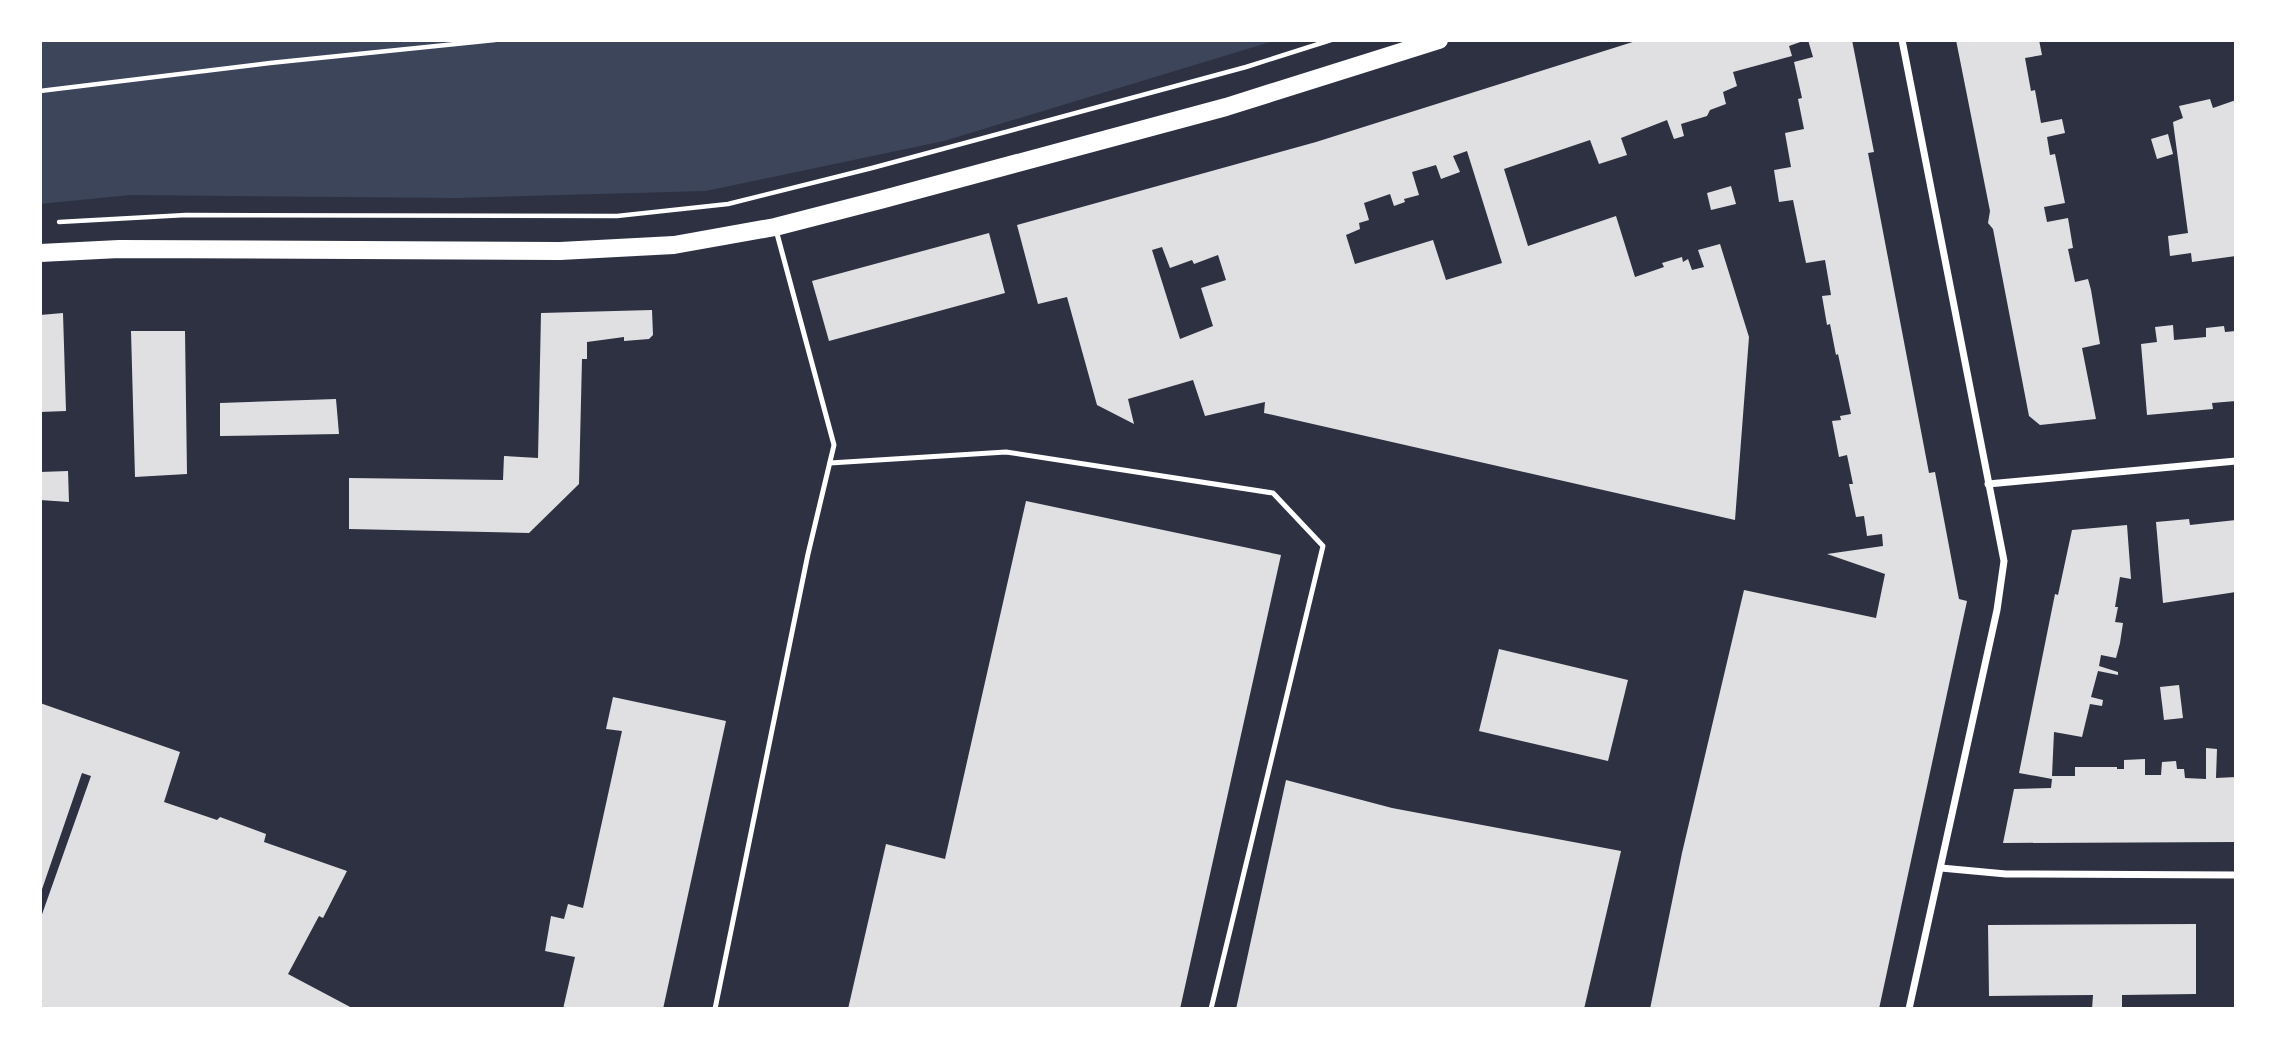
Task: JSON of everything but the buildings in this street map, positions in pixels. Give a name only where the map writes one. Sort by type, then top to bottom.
[{"type":"main road","points":[[40,253],[119,249],[560,251],[674,245],[775,226],[1226,107],[1440,40]]},
{"type":"street","points":[[1902,40],[2004,561],[1997,610],[1909,1009]]},
{"type":"street","points":[[1988,484],[2236,461]]},
{"type":"street","points":[[1941,868],[2006,874],[2236,875]]},
{"type":"lane","points":[[715,1009],[808,554],[834,445],[775,226]]},
{"type":"lane","points":[[830,463],[1006,452],[1273,493],[1323,546],[1211,1009]]},
{"type":"path","points":[[40,91],[270,63],[495,40]]},
{"type":"path","points":[[52,222],[186,215],[617,216],[728,204],[1246,67],[1331,40]]},
{"type":"shaded area","points":[[40,40],[1277,40],[944,141],[706,191],[456,198],[131,195],[40,204]]}]
